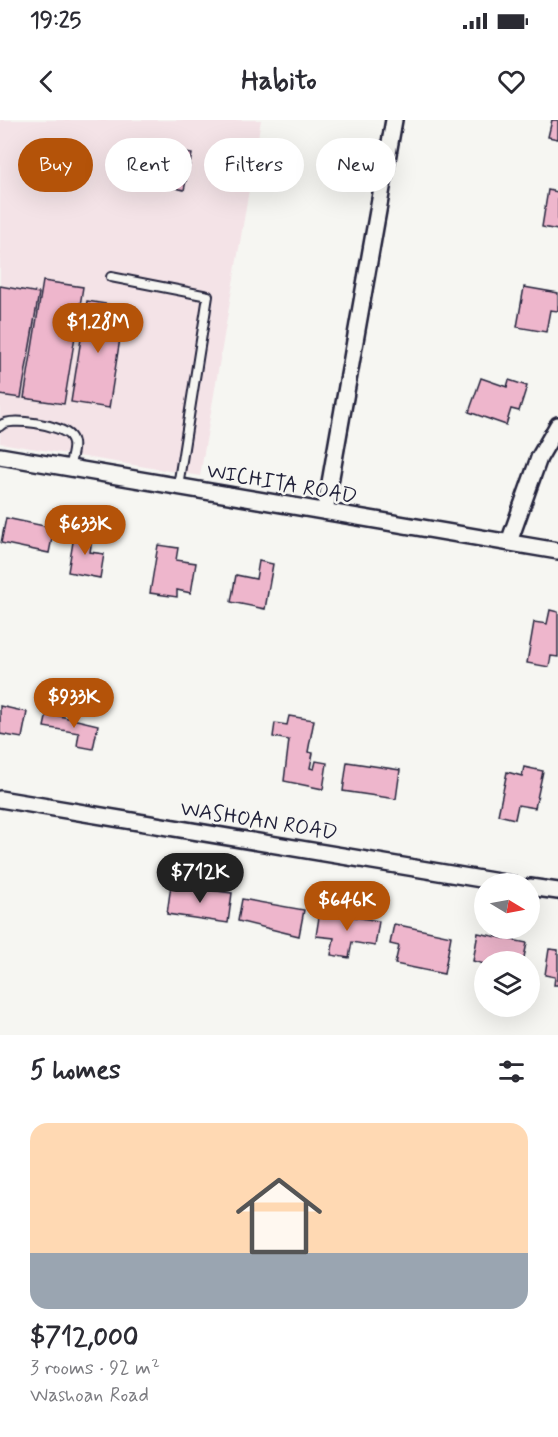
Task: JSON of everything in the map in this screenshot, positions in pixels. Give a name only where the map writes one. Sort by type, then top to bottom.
[{"type":"street","points":[[325,512],[394,120]]},
{"type":"street","points":[[509,542],[539,458],[558,424]]},
{"type":"street","name":"WICHITA ROAD","points":[[0,456],[558,550]]},
{"type":"street","name":"WASHOAN ROAD","points":[[0,799],[474,878]]},
{"type":"street","points":[[540,888],[558,891]]},
{"type":"lane","points":[[111,277],[208,296],[178,486]]},
{"type":"lane","points":[[0,426],[3,422],[13,420],[62,430],[70,435],[74,443],[69,468]]},
{"type":"shaded area","points":[[0,120],[261,120],[258,138],[204,138],[204,192],[249,192],[200,476],[0,443]]},
{"type":"building","points":[[552,120],[558,120],[558,139],[548,137]]},
{"type":"building","points":[[548,190],[558,192],[558,230],[542,227]]},
{"type":"building","points":[[43,281],[83,287],[64,404],[24,398]]},
{"type":"building","points":[[0,286],[39,293],[21,398],[0,395]]},
{"type":"building","points":[[524,287],[558,293],[558,311],[550,310],[546,332],[517,327]]},
{"type":"building","points":[[87,301],[125,307],[109,408],[71,402]]},
{"type":"building","points":[[481,378],[507,387],[509,380],[527,386],[519,411],[511,409],[506,425],[469,412]]},
{"type":"building","points":[[6,518],[54,528],[49,553],[1,543]]},
{"type":"building","points":[[75,530],[93,533],[90,552],[104,554],[100,578],[68,572]]},
{"type":"building","points":[[158,545],[178,548],[176,560],[196,563],[191,593],[177,590],[177,597],[150,593]]},
{"type":"building","points":[[259,561],[273,564],[265,609],[231,602],[236,575],[256,579]]},
{"type":"building","points":[[550,610],[558,612],[558,657],[551,656],[549,667],[527,663],[534,622],[547,624]]},
{"type":"building","points":[[0,706],[27,712],[22,738],[0,734]]},
{"type":"building","points":[[47,713],[98,725],[93,749],[77,746],[79,733],[44,727]]},
{"type":"building","points":[[289,716],[314,720],[308,752],[313,753],[310,768],[314,769],[316,761],[327,763],[323,789],[284,781],[289,740],[273,737],[275,723],[287,725]]},
{"type":"building","points":[[347,762],[400,770],[396,799],[343,791]]},
{"type":"building","points":[[524,767],[543,771],[535,808],[518,805],[515,819],[498,815],[507,772],[522,776]]},
{"type":"building","points":[[171,885],[232,893],[228,923],[167,914]]},
{"type":"building","points":[[242,899],[304,910],[299,936],[238,921]]},
{"type":"building","points":[[320,911],[379,921],[375,946],[352,942],[349,958],[331,955],[334,938],[316,936]]},
{"type":"building","points":[[394,924],[451,936],[444,974],[395,964],[399,946],[390,944]]},
{"type":"building","points":[[477,939],[507,939],[527,943],[525,951],[475,951]]},
{"type":"building","points":[[549,949],[558,950],[558,985],[554,985],[555,977],[545,975]]}]
